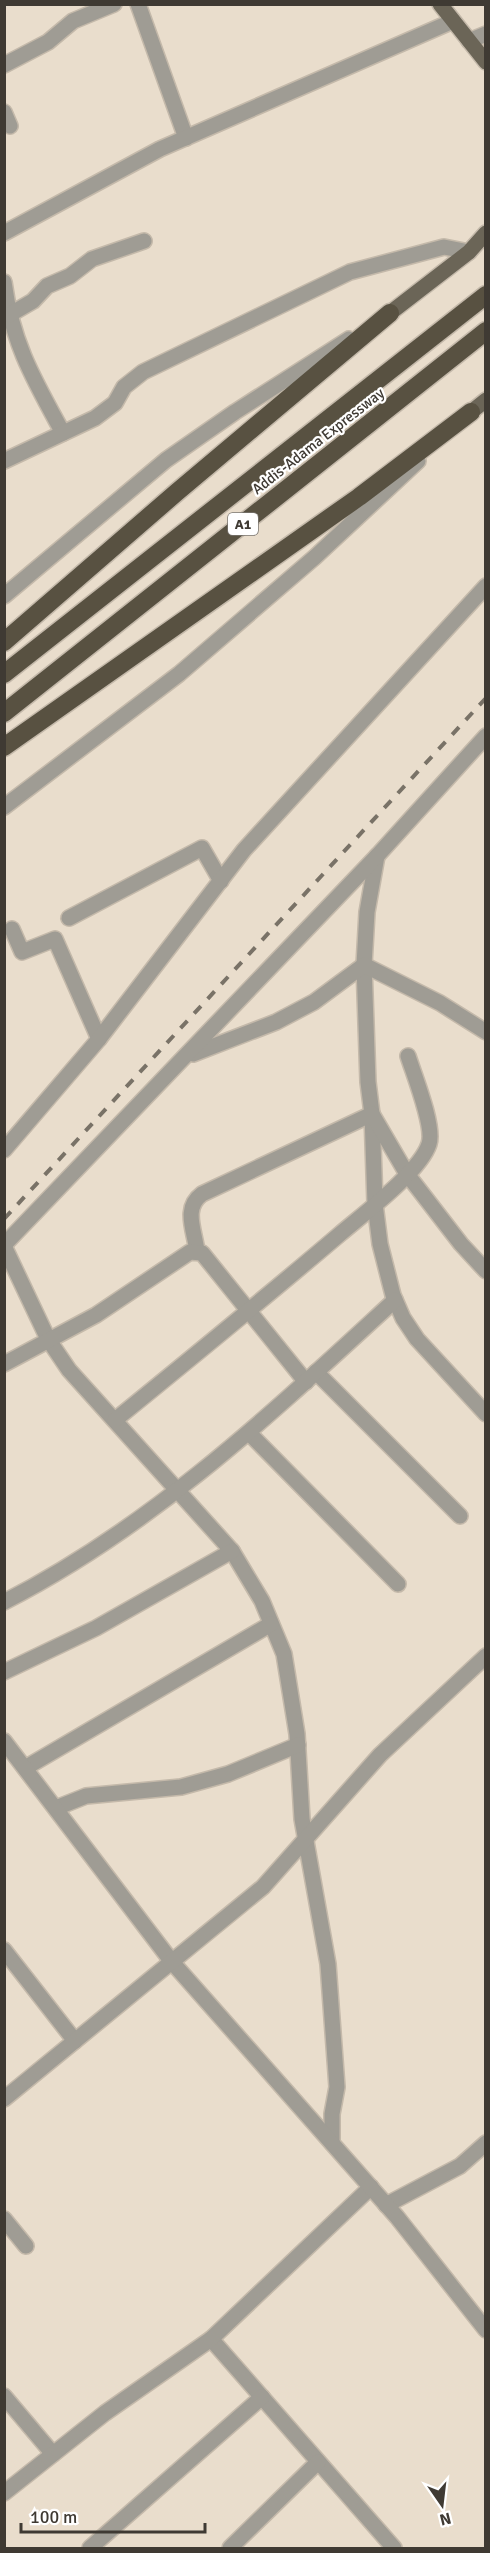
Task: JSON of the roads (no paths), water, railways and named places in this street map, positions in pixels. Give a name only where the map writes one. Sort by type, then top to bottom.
[{"type":"highway","name":"Addis-Adama Expressway","points":[[4,674],[486,295]]},
{"type":"highway","points":[[4,642],[177,492],[390,313]]},
{"type":"highway","name":"Addis-Adama Expressway","points":[[4,713],[483,332]]},
{"type":"highway","points":[[4,747],[359,497],[471,412]]},
{"type":"main road","points":[[441,4],[486,62]]},
{"type":"main road","points":[[390,313],[469,252],[486,233]]},
{"type":"main road","points":[[471,412],[486,400]]},
{"type":"street","points":[[4,65],[48,42],[73,21],[114,4]]},
{"type":"street","points":[[138,4],[186,138]]},
{"type":"street","points":[[4,233],[160,149],[453,21]]},
{"type":"street","points":[[469,41],[486,34]]},
{"type":"street","points":[[9,315],[33,301],[48,286],[70,276],[93,259],[144,241]]},
{"type":"street","points":[[4,461],[94,418],[115,403],[124,387],[143,372],[350,272],[444,248],[469,252]]},
{"type":"street","points":[[4,282],[9,315],[28,370],[63,433]]},
{"type":"street","points":[[4,596],[166,460],[235,412],[390,313]]},
{"type":"street","points":[[4,807],[179,674],[315,557],[471,412]]},
{"type":"street","points":[[4,1150],[99,1039],[244,850],[486,586]]},
{"type":"street","points":[[332,2143],[332,2114],[337,2087],[328,1964],[305,1839],[298,1745],[284,1654],[262,1601],[232,1551],[69,1370],[48,1339],[4,1245],[377,856],[486,736]]},
{"type":"street","points":[[69,918],[202,848],[221,881]]},
{"type":"street","points":[[377,856],[367,912],[364,965],[368,1082],[372,1113],[375,1204],[380,1244],[395,1300],[417,1339],[486,1414]]},
{"type":"street","points":[[12,929],[22,952],[54,939],[99,1039]]},
{"type":"street","points":[[364,965],[441,1003],[486,1032]]},
{"type":"street","points":[[185,1058],[212,1045],[276,1022],[314,1002],[364,965]]},
{"type":"street","points":[[114,1420],[250,1311],[407,1174],[429,1143],[428,1120],[408,1056]]},
{"type":"street","points":[[372,1113],[407,1174],[461,1244],[486,1271]]},
{"type":"street","points":[[197,1251],[190,1208],[194,1200],[202,1194],[372,1113]]},
{"type":"street","points":[[4,1364],[96,1315],[190,1252],[197,1251],[202,1253],[250,1311],[311,1377],[460,1516]]},
{"type":"street","points":[[4,1602],[92,1553],[179,1491],[249,1432],[395,1300]]},
{"type":"street","points":[[249,1432],[398,1584]]},
{"type":"street","points":[[4,1672],[96,1628],[232,1551]]},
{"type":"street","points":[[26,1768],[271,1624]]},
{"type":"street","points":[[4,2099],[263,1887],[380,1755],[486,1656]]},
{"type":"street","points":[[4,1741],[172,1962],[371,2187],[483,2323]]},
{"type":"street","points":[[56,1808],[86,1796],[181,1787],[228,1774],[298,1745]]},
{"type":"street","points":[[4,1950],[75,2041]]},
{"type":"street","points":[[386,2205],[460,2166],[486,2143]]},
{"type":"street","points":[[4,2493],[105,2413],[211,2339],[371,2187]]},
{"type":"street","points":[[4,2218],[26,2246]]},
{"type":"street","points":[[211,2339],[394,2548]]},
{"type":"street","points":[[4,2396],[53,2454]]},
{"type":"street","points":[[90,2548],[262,2397]]},
{"type":"street","points":[[230,2548],[318,2462]]},
{"type":"railway","points":[[4,1219],[486,698]]}]
